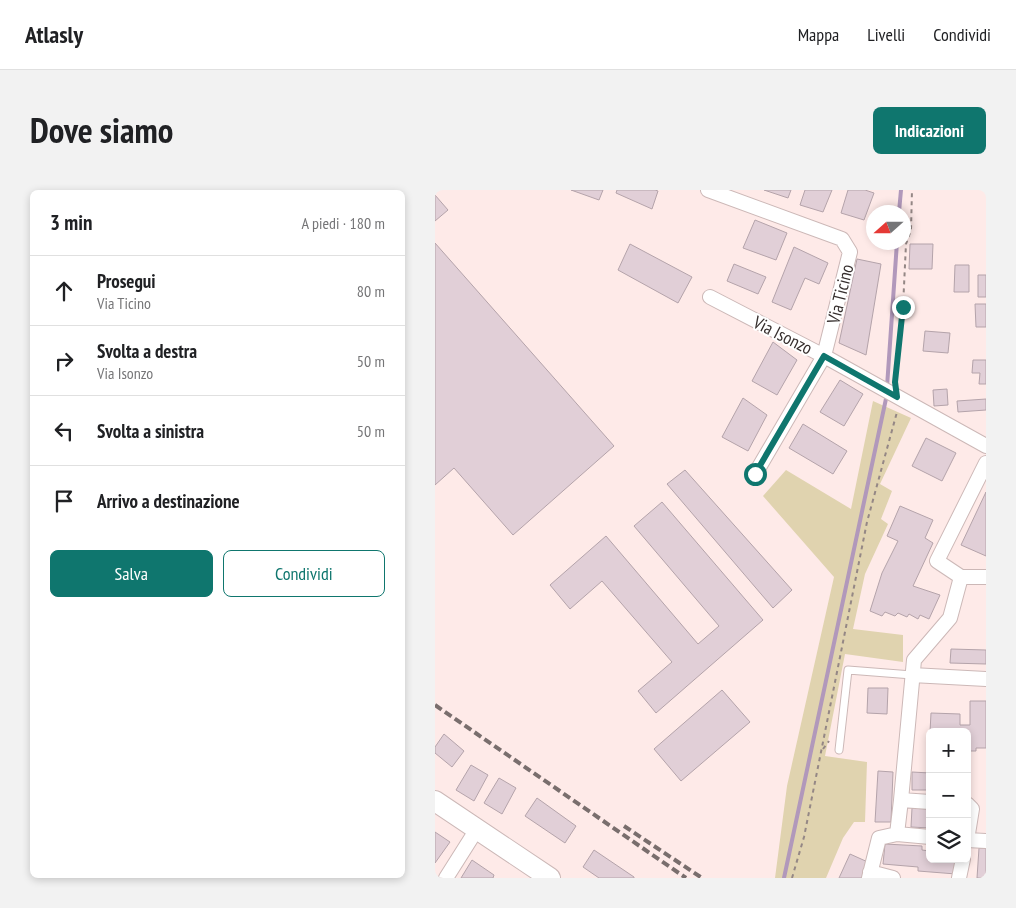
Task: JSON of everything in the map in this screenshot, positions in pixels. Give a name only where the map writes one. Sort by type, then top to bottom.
[{"type":"main road","points":[[435,801],[550,878]]},
{"type":"street","name":"Via Ticino","points":[[708,190],[842,240],[850,252],[824,356],[755,474]]},
{"type":"street","name":"Via Isonzo","points":[[710,297],[824,356],[986,446]]},
{"type":"street","points":[[986,463],[937,561],[961,577],[986,577]]},
{"type":"street","points":[[897,834],[913,660],[951,618],[961,577]]},
{"type":"street","points":[[912,675],[986,679]]},
{"type":"street","points":[[901,800],[926,802]]},
{"type":"street","points":[[446,878],[477,829]]},
{"type":"street","points":[[893,878],[869,875],[879,838],[897,834],[926,837]]},
{"type":"street","points":[[971,840],[986,841]]},
{"type":"street","points":[[959,878],[962,863]]},
{"type":"lane","points":[[839,750],[849,670],[912,675]]},
{"type":"path","points":[[792,878],[804,837],[867,522],[897,411],[890,393],[895,382],[903,307],[906,244],[911,230],[912,190]]},
{"type":"shaded area","points":[[873,401],[911,418],[880,484],[892,491],[881,519],[888,524],[865,574],[853,629],[903,635],[903,662],[845,654],[825,756],[867,762],[865,822],[854,822],[843,838],[826,878],[775,878],[787,786],[834,577],[763,496],[786,470],[851,509]]},
{"type":"building","points":[[571,190],[603,190],[599,200]]},
{"type":"building","points":[[617,190],[658,191],[652,209],[616,193]]},
{"type":"building","points":[[764,190],[791,190],[788,198]]},
{"type":"building","points":[[805,190],[832,190],[823,212],[800,205]]},
{"type":"building","points":[[848,190],[865,190],[874,193],[870,205],[866,205],[864,220],[841,213]]},
{"type":"building","points":[[435,195],[448,210],[435,221]]},
{"type":"building","points":[[755,220],[787,233],[776,260],[743,248]]},
{"type":"building","points":[[435,243],[614,446],[513,535],[454,468],[435,485]]},
{"type":"building","points":[[630,244],[692,277],[678,303],[618,270]]},
{"type":"building","points":[[911,244],[933,244],[932,269],[909,269]]},
{"type":"building","points":[[794,247],[828,263],[819,284],[805,278],[791,310],[772,302]]},
{"type":"building","points":[[857,259],[881,264],[866,355],[839,343]]},
{"type":"building","points":[[734,264],[766,277],[758,294],[727,281]]},
{"type":"building","points":[[955,265],[969,265],[969,292],[954,292]]},
{"type":"building","points":[[978,275],[986,275],[986,297],[978,297]]},
{"type":"building","points":[[975,304],[986,304],[986,327],[976,327]]},
{"type":"building","points":[[925,331],[950,333],[948,353],[923,351]]},
{"type":"building","points":[[773,342],[797,360],[777,395],[752,381]]},
{"type":"building","points":[[973,360],[986,360],[986,384],[979,384],[980,373],[972,373]]},
{"type":"building","points":[[840,380],[863,394],[844,426],[820,412]]},
{"type":"building","points":[[947,389],[948,405],[934,406],[933,390]]},
{"type":"building","points":[[743,398],[767,415],[748,451],[722,437]]},
{"type":"building","points":[[986,399],[986,410],[958,412],[957,401]]},
{"type":"building","points":[[803,424],[847,451],[833,474],[789,448]]},
{"type":"building","points":[[926,438],[956,453],[942,481],[912,466]]},
{"type":"building","points":[[685,470],[792,590],[773,608],[667,484]]},
{"type":"building","points":[[986,492],[986,556],[961,545]]},
{"type":"building","points":[[662,502],[763,620],[656,713],[638,691],[672,662],[602,581],[570,609],[550,585],[606,536],[698,644],[719,626],[634,526]]},
{"type":"building","points":[[900,506],[933,520],[925,538],[933,543],[913,586],[940,595],[929,619],[920,615],[918,619],[909,614],[907,617],[898,613],[895,616],[885,612],[882,616],[870,611],[882,573],[898,541],[887,536]]},
{"type":"building","points":[[951,649],[986,650],[986,664],[950,663]]},
{"type":"building","points":[[868,688],[888,688],[887,714],[867,713]]},
{"type":"building","points":[[722,690],[750,722],[681,781],[654,749]]},
{"type":"building","points":[[970,701],[986,701],[986,748],[976,748],[976,751],[971,751],[971,728],[930,728],[931,713],[960,714],[960,725],[970,725]]},
{"type":"building","points":[[444,734],[464,751],[452,767],[435,753],[435,747]]},
{"type":"building","points":[[471,765],[488,775],[474,801],[456,790]]},
{"type":"building","points":[[878,771],[893,772],[891,822],[875,822]]},
{"type":"building","points":[[912,772],[926,773],[926,790],[912,790]]},
{"type":"building","points":[[499,778],[516,788],[502,814],[484,803]]},
{"type":"building","points":[[537,798],[576,826],[565,843],[525,816]]},
{"type":"building","points":[[912,808],[926,809],[926,828],[911,827]]},
{"type":"building","points":[[435,832],[450,842],[435,863]]},
{"type":"building","points":[[885,844],[922,846],[922,850],[926,850],[926,863],[957,863],[956,874],[918,871],[918,867],[883,864]]},
{"type":"building","points":[[979,848],[986,848],[986,878],[977,878]]},
{"type":"building","points":[[594,850],[634,878],[599,878],[583,867]]},
{"type":"building","points":[[850,854],[870,863],[863,878],[839,878]]},
{"type":"building","points":[[472,860],[494,875],[493,878],[461,878]]},
{"type":"waterway","points":[[900,205],[901,190]]},
{"type":"waterway","points":[[887,387],[896,250]]},
{"type":"waterway","points":[[784,878],[887,394]]},
{"type":"railway","points":[[435,705],[686,878]]},
{"type":"railway","points":[[624,826],[702,878]]},
{"type":"route","points":[[755,474],[824,356],[897,397],[895,382],[903,307]]}]
